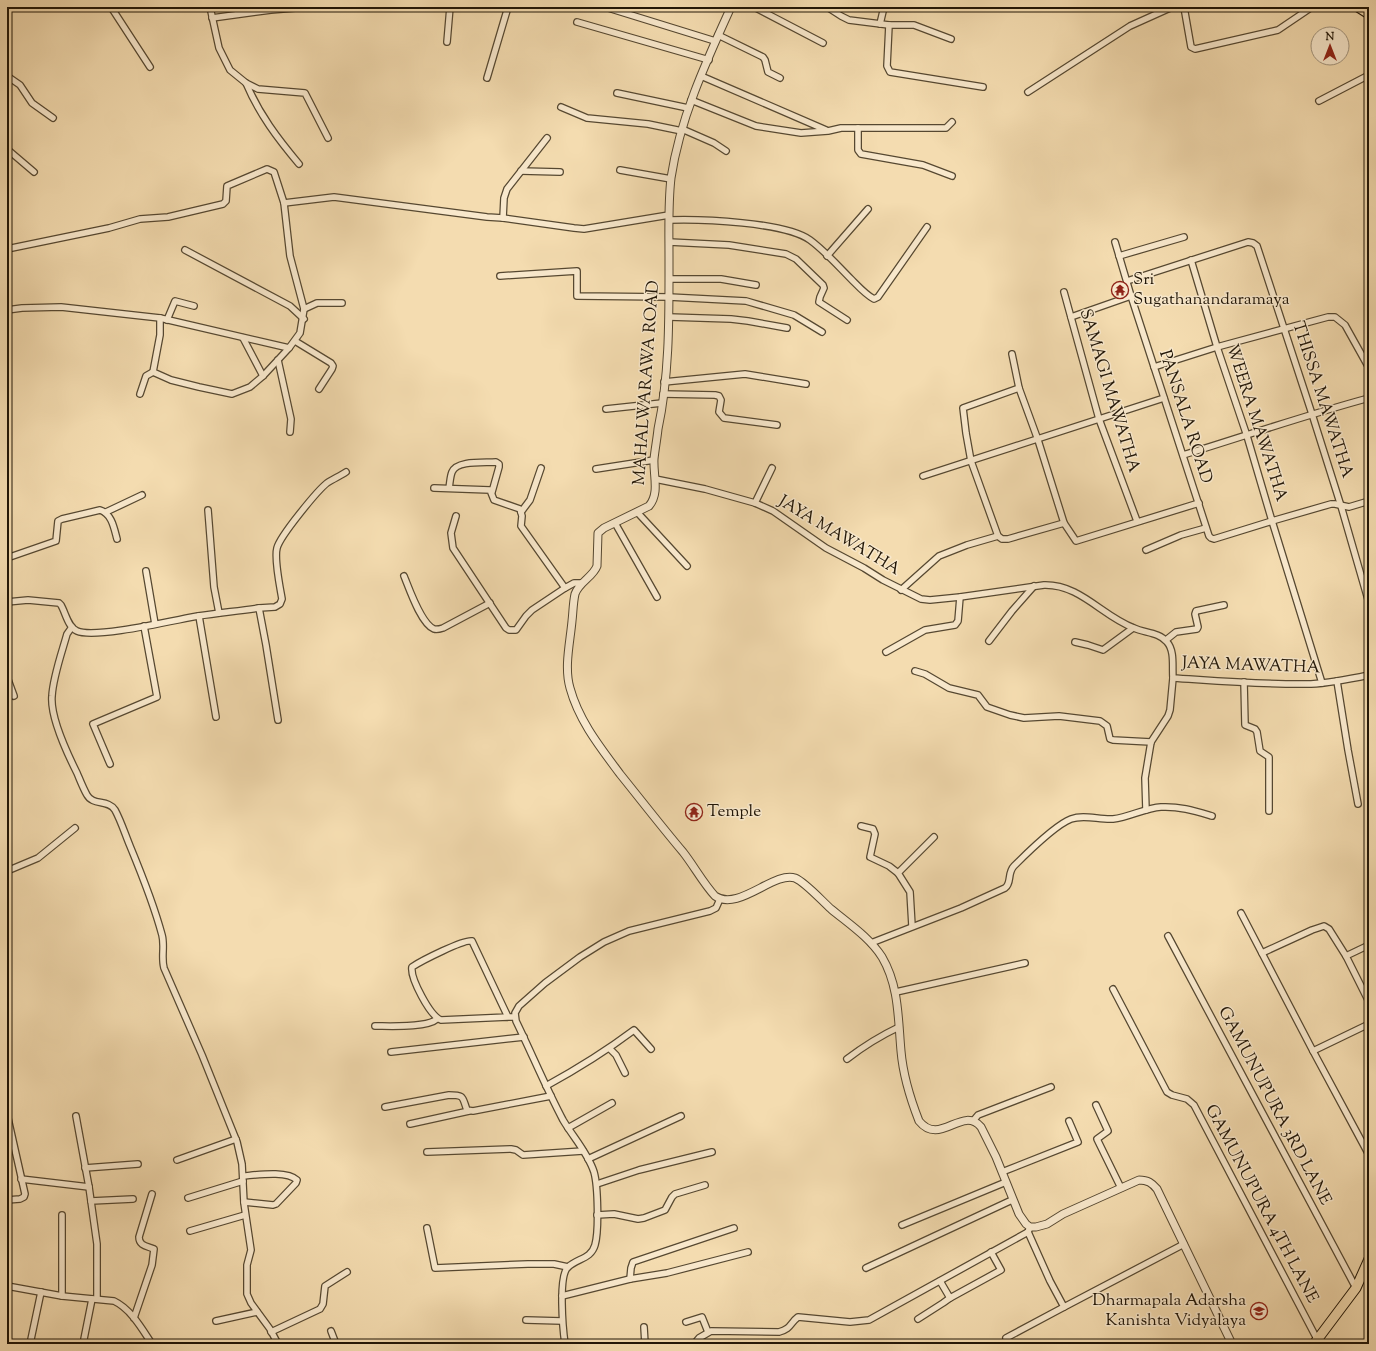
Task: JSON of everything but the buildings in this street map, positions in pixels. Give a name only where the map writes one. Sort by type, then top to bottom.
[{"type":"main road","points":[[1358,7],[1369,14]]},
{"type":"main road","points":[[1315,1341],[1356,1288],[1369,1259]]},
{"type":"street","points":[[111,7],[150,66]]},
{"type":"street","points":[[210,7],[219,48],[230,70],[246,83],[258,89],[305,94],[328,138]]},
{"type":"street","points":[[212,18],[307,7]]},
{"type":"street","points":[[447,42],[450,7]]},
{"type":"street","points":[[487,78],[508,7]]},
{"type":"street","points":[[605,7],[717,38],[762,57],[765,60],[768,72],[780,78]]},
{"type":"street","name":"MAHALWARAWA ROAD","points":[[720,900],[711,892],[688,859],[602,750],[579,712],[569,686],[568,661],[575,594],[582,583],[595,571],[597,566],[598,533],[615,522],[649,506],[655,495],[654,460],[663,394],[669,317],[669,218],[671,179],[688,108],[731,7]]},
{"type":"street","points":[[754,7],[824,43]]},
{"type":"street","points":[[827,7],[849,20],[880,24],[914,25],[950,39]]},
{"type":"street","points":[[880,24],[884,7]]},
{"type":"street","points":[[1028,92],[1130,26],[1175,7]]},
{"type":"street","points":[[1184,7],[1191,47],[1195,49],[1278,30],[1312,7]]},
{"type":"street","points":[[577,22],[709,60]]},
{"type":"street","points":[[889,24],[887,66],[890,72],[983,87]]},
{"type":"street","points":[[1319,101],[1369,75]]},
{"type":"street","points":[[7,76],[20,85],[32,103],[53,118]]},
{"type":"street","points":[[702,76],[828,131]]},
{"type":"street","points":[[246,83],[261,113],[299,164]]},
{"type":"street","points":[[617,93],[688,108]]},
{"type":"street","points":[[691,100],[756,126],[802,133],[828,131],[841,128],[946,128],[952,122]]},
{"type":"street","points":[[561,107],[587,118],[648,124],[682,130],[714,143],[726,151]]},
{"type":"street","points":[[858,128],[858,150],[861,154],[923,165],[952,176]]},
{"type":"street","points":[[503,218],[505,193],[547,138]]},
{"type":"street","points":[[7,149],[34,172]]},
{"type":"street","points":[[7,249],[109,228],[140,219],[168,217],[223,204],[226,201],[227,186],[267,169],[274,172],[284,203],[290,256],[304,309],[304,318],[300,333],[289,348],[263,376],[250,387],[232,394],[171,380],[153,372]]},
{"type":"street","points":[[620,170],[671,179]]},
{"type":"street","points":[[522,171],[560,172]]},
{"type":"street","points":[[284,203],[334,197],[487,218],[503,218],[584,229],[669,218],[720,221],[773,227],[794,232],[809,239],[871,298],[876,298],[927,227]]},
{"type":"street","points":[[827,256],[868,209]]},
{"type":"street","points":[[1119,256],[1184,237]]},
{"type":"street","points":[[669,242],[729,245],[786,254],[796,259],[823,286],[824,288],[819,302],[847,320]]},
{"type":"street","name":"PANSALA ROAD","points":[[1115,242],[1206,528]]},
{"type":"street","name":"THISSA MAWATHA","points":[[1127,281],[1248,242],[1253,243],[1259,250],[1341,506],[1369,602]]},
{"type":"street","points":[[185,250],[290,306],[304,318]]},
{"type":"street","name":"WEERA MAWATHA","points":[[1191,260],[1217,347],[1247,436],[1272,521],[1331,504],[1349,507],[1369,501]]},
{"type":"street","points":[[500,276],[577,271],[578,296],[669,297],[746,301],[794,315],[822,332]]},
{"type":"street","points":[[669,279],[721,278],[756,285]]},
{"type":"street","name":"SAMAGI MAWATHA","points":[[1064,292],[1099,419],[1137,521]]},
{"type":"street","points":[[1071,317],[1131,296]]},
{"type":"street","points":[[167,320],[175,301],[194,306]]},
{"type":"street","points":[[304,309],[317,303],[342,303]]},
{"type":"street","points":[[7,310],[62,307],[160,318],[289,348]]},
{"type":"street","points":[[669,317],[731,319],[787,328]]},
{"type":"street","points":[[1154,367],[1217,347],[1328,317],[1336,317],[1345,325],[1369,368]]},
{"type":"street","points":[[140,394],[146,376],[153,372],[160,335],[160,318]]},
{"type":"street","points":[[243,338],[263,376]]},
{"type":"street","points":[[295,341],[331,363],[333,366],[319,390]]},
{"type":"street","points":[[1012,354],[1019,388],[1038,440],[1064,522],[1076,541],[1199,503]]},
{"type":"street","points":[[278,360],[291,419],[290,432]]},
{"type":"street","points":[[664,382],[745,374],[806,384]]},
{"type":"street","points":[[1019,388],[963,408],[971,461],[998,536],[1002,539],[1008,539],[1064,522]]},
{"type":"street","points":[[663,394],[719,396],[721,400],[719,412],[724,418],[777,425]]},
{"type":"street","points":[[923,476],[1164,398]]},
{"type":"street","points":[[1183,455],[1247,436],[1312,414],[1369,398]]},
{"type":"street","points":[[606,409],[662,403]]},
{"type":"street","points":[[596,469],[654,460]]},
{"type":"street","points":[[449,488],[452,472],[455,467],[461,464],[496,462],[499,464],[499,467],[492,492],[494,500],[520,509],[522,512]]},
{"type":"street","points":[[541,468],[530,500],[522,512],[521,526],[565,588]]},
{"type":"street","points":[[755,503],[772,468]]},
{"type":"street","points":[[7,602],[28,600],[58,603],[62,605],[72,627],[77,631],[97,633],[199,616],[275,607],[280,604],[282,599],[276,556],[281,538],[319,491],[327,483],[346,472]]},
{"type":"street","name":"JAYA MAWATHA","points":[[655,478],[705,489],[755,503],[773,511],[826,548],[902,590],[926,600],[960,597],[1052,584],[1070,589],[1133,628],[1155,634],[1166,640],[1170,645],[1172,653],[1173,678],[1244,682],[1322,683],[1369,676]]},
{"type":"street","points":[[434,488],[488,489],[492,492]]},
{"type":"street","points":[[106,512],[142,496]]},
{"type":"street","points":[[7,558],[56,541],[58,521],[100,510],[106,512],[111,519],[118,539]]},
{"type":"street","points":[[208,510],[214,587],[219,614]]},
{"type":"street","points":[[637,512],[687,566]]},
{"type":"street","points":[[456,516],[451,533],[453,548],[506,628],[512,631],[516,630],[532,610],[574,583],[582,583]]},
{"type":"street","points":[[1146,550],[1181,535],[1206,528],[1209,536],[1214,539],[1272,521],[1322,683]]},
{"type":"street","points":[[615,522],[657,596]]},
{"type":"street","points":[[902,590],[939,556],[967,544],[998,536]]},
{"type":"street","points":[[146,571],[155,624]]},
{"type":"street","points":[[404,576],[418,609],[430,626],[434,629],[438,630],[443,628],[490,603]]},
{"type":"street","points":[[989,641],[1034,586]]},
{"type":"street","points":[[886,652],[925,630],[955,625],[958,622],[960,597]]},
{"type":"street","points":[[1166,640],[1176,632],[1194,631],[1197,629],[1196,611],[1224,605]]},
{"type":"street","points":[[259,608],[278,720]]},
{"type":"street","points":[[199,616],[216,717]]},
{"type":"street","points":[[110,764],[93,724],[157,697],[144,626]]},
{"type":"street","points":[[72,627],[67,634],[53,688],[52,702],[54,715],[64,745],[86,794],[94,802],[110,805],[114,809],[122,825],[162,935],[162,957],[164,968],[205,1062],[236,1139],[241,1158],[245,1215],[251,1250],[247,1265],[247,1294],[278,1344]]},
{"type":"street","points":[[1075,642],[1103,650],[1133,628]]},
{"type":"street","points":[[915,671],[926,674],[949,688],[978,695],[987,707],[1010,715],[1024,718],[1059,716],[1093,720],[1105,723],[1110,739],[1120,741],[1151,742]]},
{"type":"street","points":[[7,677],[14,696]]},
{"type":"street","points":[[1146,810],[1145,778],[1151,742],[1168,716],[1170,710],[1173,678]]},
{"type":"street","points":[[1337,681],[1358,804]]},
{"type":"street","points":[[1244,682],[1245,725],[1255,729],[1257,732],[1259,749],[1269,757],[1269,811]]},
{"type":"street","points":[[871,943],[961,908],[1005,888],[1009,884],[1010,872],[1014,866],[1059,825],[1070,819],[1080,816],[1098,819],[1114,819],[1160,807],[1181,807],[1212,816]]},
{"type":"street","points":[[861,826],[872,829],[875,834],[870,857],[889,866],[898,873],[910,892],[912,926]]},
{"type":"street","points":[[7,871],[38,858],[75,828]]},
{"type":"street","points":[[898,873],[934,837]]},
{"type":"street","points":[[565,1344],[562,1321],[564,1272],[568,1267],[591,1254],[595,1245],[597,1236],[597,1184],[595,1174],[588,1159],[550,1096],[515,1017],[515,1013],[519,1006],[546,983],[580,957],[604,942],[629,931],[710,911],[716,908],[720,900],[732,900],[780,879],[793,878],[800,880],[871,943],[881,956],[892,977],[896,992],[901,1052],[906,1083],[919,1121],[928,1129],[935,1130],[964,1121],[973,1121],[981,1127],[1002,1172],[1012,1200],[1022,1220],[1029,1229],[1050,1281],[1064,1306]]},
{"type":"street","points":[[1241,913],[1369,1155]]},
{"type":"street","points":[[1262,953],[1324,926],[1329,929],[1346,956],[1369,1002]]},
{"type":"street","name":"GAMUNUPURA 3RD LANE","points":[[1168,936],[1356,1288]]},
{"type":"street","points":[[437,1019],[429,1009],[420,992],[412,967],[458,944],[470,941],[474,944],[508,1017]]},
{"type":"street","points":[[1346,956],[1369,945]]},
{"type":"street","points":[[896,992],[1025,963]]},
{"type":"street","name":"GAMUNUPURA 4TH LANE","points":[[1113,989],[1167,1092],[1187,1099],[1194,1105],[1315,1341]]},
{"type":"street","points":[[376,1026],[419,1025],[430,1023],[437,1019],[515,1017]]},
{"type":"street","points":[[1313,1051],[1369,1024]]},
{"type":"street","points":[[847,1059],[865,1045],[899,1027]]},
{"type":"street","points":[[546,1086],[610,1049],[634,1030],[651,1049]]},
{"type":"street","points":[[391,1052],[524,1037]]},
{"type":"street","points":[[610,1049],[616,1055],[625,1073]]},
{"type":"street","points":[[973,1121],[978,1115],[1051,1087]]},
{"type":"street","points":[[385,1107],[449,1095],[458,1095],[462,1097],[467,1110],[469,1111]]},
{"type":"street","points":[[410,1124],[550,1096]]},
{"type":"street","points":[[568,1128],[612,1103]]},
{"type":"street","points":[[1096,1105],[1108,1131],[1097,1139],[1121,1188]]},
{"type":"street","points":[[7,1114],[24,1194],[24,1198],[7,1200]]},
{"type":"street","points":[[76,1116],[89,1187],[97,1244],[95,1299],[83,1344]]},
{"type":"street","points":[[588,1159],[681,1116]]},
{"type":"street","points":[[1002,1172],[1078,1142],[1069,1121]]},
{"type":"street","points":[[177,1160],[236,1139]]},
{"type":"street","points":[[427,1152],[511,1148],[524,1155],[583,1151]]},
{"type":"street","points":[[597,1184],[639,1170],[712,1152]]},
{"type":"street","points":[[85,1168],[138,1164]]},
{"type":"street","points":[[188,1198],[243,1178],[276,1174],[297,1180],[296,1183],[276,1204],[244,1202]]},
{"type":"street","points":[[21,1179],[89,1187]]},
{"type":"street","points":[[694,1344],[699,1338],[708,1332],[779,1332],[787,1330],[793,1321],[798,1317],[850,1322],[869,1320],[991,1252],[1029,1229],[1047,1224],[1063,1214],[1139,1180],[1145,1180],[1153,1184],[1157,1189],[1232,1344]]},
{"type":"street","points":[[902,1225],[1006,1182]]},
{"type":"street","points":[[597,1215],[614,1214],[633,1218],[644,1218],[665,1210],[675,1194],[705,1185]]},
{"type":"street","points":[[134,1318],[152,1265],[154,1249],[142,1245],[139,1241],[139,1237],[152,1194]]},
{"type":"street","points":[[91,1201],[133,1199]]},
{"type":"street","points":[[866,1268],[1012,1200]]},
{"type":"street","points":[[62,1215],[62,1296]]},
{"type":"street","points":[[190,1231],[245,1215]]},
{"type":"street","points":[[427,1228],[435,1268],[528,1264],[554,1264],[568,1267]]},
{"type":"street","points":[[630,1279],[633,1262],[734,1228]]},
{"type":"street","points":[[1006,1338],[1064,1306],[1184,1244]]},
{"type":"street","points":[[562,1296],[630,1279],[667,1273],[748,1252]]},
{"type":"street","points":[[918,1319],[950,1298],[1001,1270],[991,1252]]},
{"type":"street","points":[[271,1332],[320,1309],[323,1304],[325,1286],[347,1272]]},
{"type":"street","points":[[940,1281],[950,1298]]},
{"type":"street","points":[[7,1286],[62,1296],[114,1301],[121,1304],[134,1318],[152,1344]]},
{"type":"street","points":[[30,1344],[41,1292]]},
{"type":"street","points":[[216,1321],[257,1312]]},
{"type":"street","points":[[686,1322],[702,1317],[708,1332]]},
{"type":"street","points":[[526,1320],[562,1321]]},
{"type":"street","points":[[644,1327],[645,1344]]},
{"type":"street","points":[[331,1331],[336,1344]]},
{"type":"place","name":"Sri Sugathanandaramaya","points":[[1120,290]]},
{"type":"place","name":"Temple","points":[[694,812]]},
{"type":"place","name":"Dharmapala Adarsha Kanishta Vidyalaya","points":[[1259,1311]]}]
